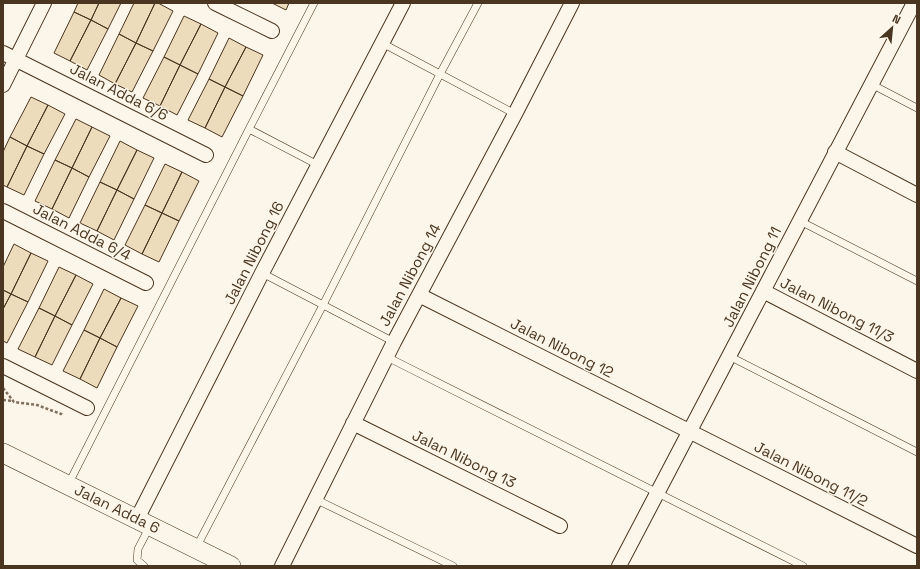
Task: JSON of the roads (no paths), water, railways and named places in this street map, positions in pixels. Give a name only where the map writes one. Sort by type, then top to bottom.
[{"type":"street","points":[[3,85],[44,3]]},
{"type":"street","points":[[215,3],[272,32]]},
{"type":"street","name":"Jalan Nibong 16","points":[[144,522],[262,273],[403,3]]},
{"type":"street","name":"Jalan Nibong 14","points":[[286,565],[315,499],[394,342],[516,114],[572,3]]},
{"type":"street","name":"Jalan Nibong 11","points":[[625,564],[657,493],[835,152],[871,84],[911,21],[914,3]]},
{"type":"street","name":"Jalan Adda 6/6","points":[[3,53],[206,155]]},
{"type":"street","points":[[835,152],[917,195]]},
{"type":"street","name":"Jalan Adda 6/4","points":[[3,211],[146,283]]},
{"type":"street","name":"Jalan Nibong 11/3","points":[[763,291],[917,371]]},
{"type":"street","name":"Jalan Nibong 12","points":[[419,295],[690,432]]},
{"type":"street","points":[[3,366],[87,408]]},
{"type":"street","name":"Jalan Nibong 13","points":[[353,423],[560,526]]},
{"type":"street","name":"Jalan Nibong 11/2","points":[[690,432],[917,546]]},
{"type":"street","name":"Jalan Adda 6","points":[[3,453],[231,566]]},
{"type":"lane","points":[[68,485],[314,3]]},
{"type":"lane","points":[[196,548],[478,3]]},
{"type":"lane","points":[[382,43],[516,114]]},
{"type":"lane","points":[[871,84],[917,108]]},
{"type":"lane","points":[[249,129],[318,165]]},
{"type":"lane","points":[[800,221],[917,280]]},
{"type":"lane","points":[[262,273],[394,342]]},
{"type":"lane","points":[[729,356],[917,452]]},
{"type":"lane","points":[[387,357],[803,566]]},
{"type":"lane","points":[[315,499],[453,566]]},
{"type":"lane","points":[[144,522],[137,560],[144,566]]}]
